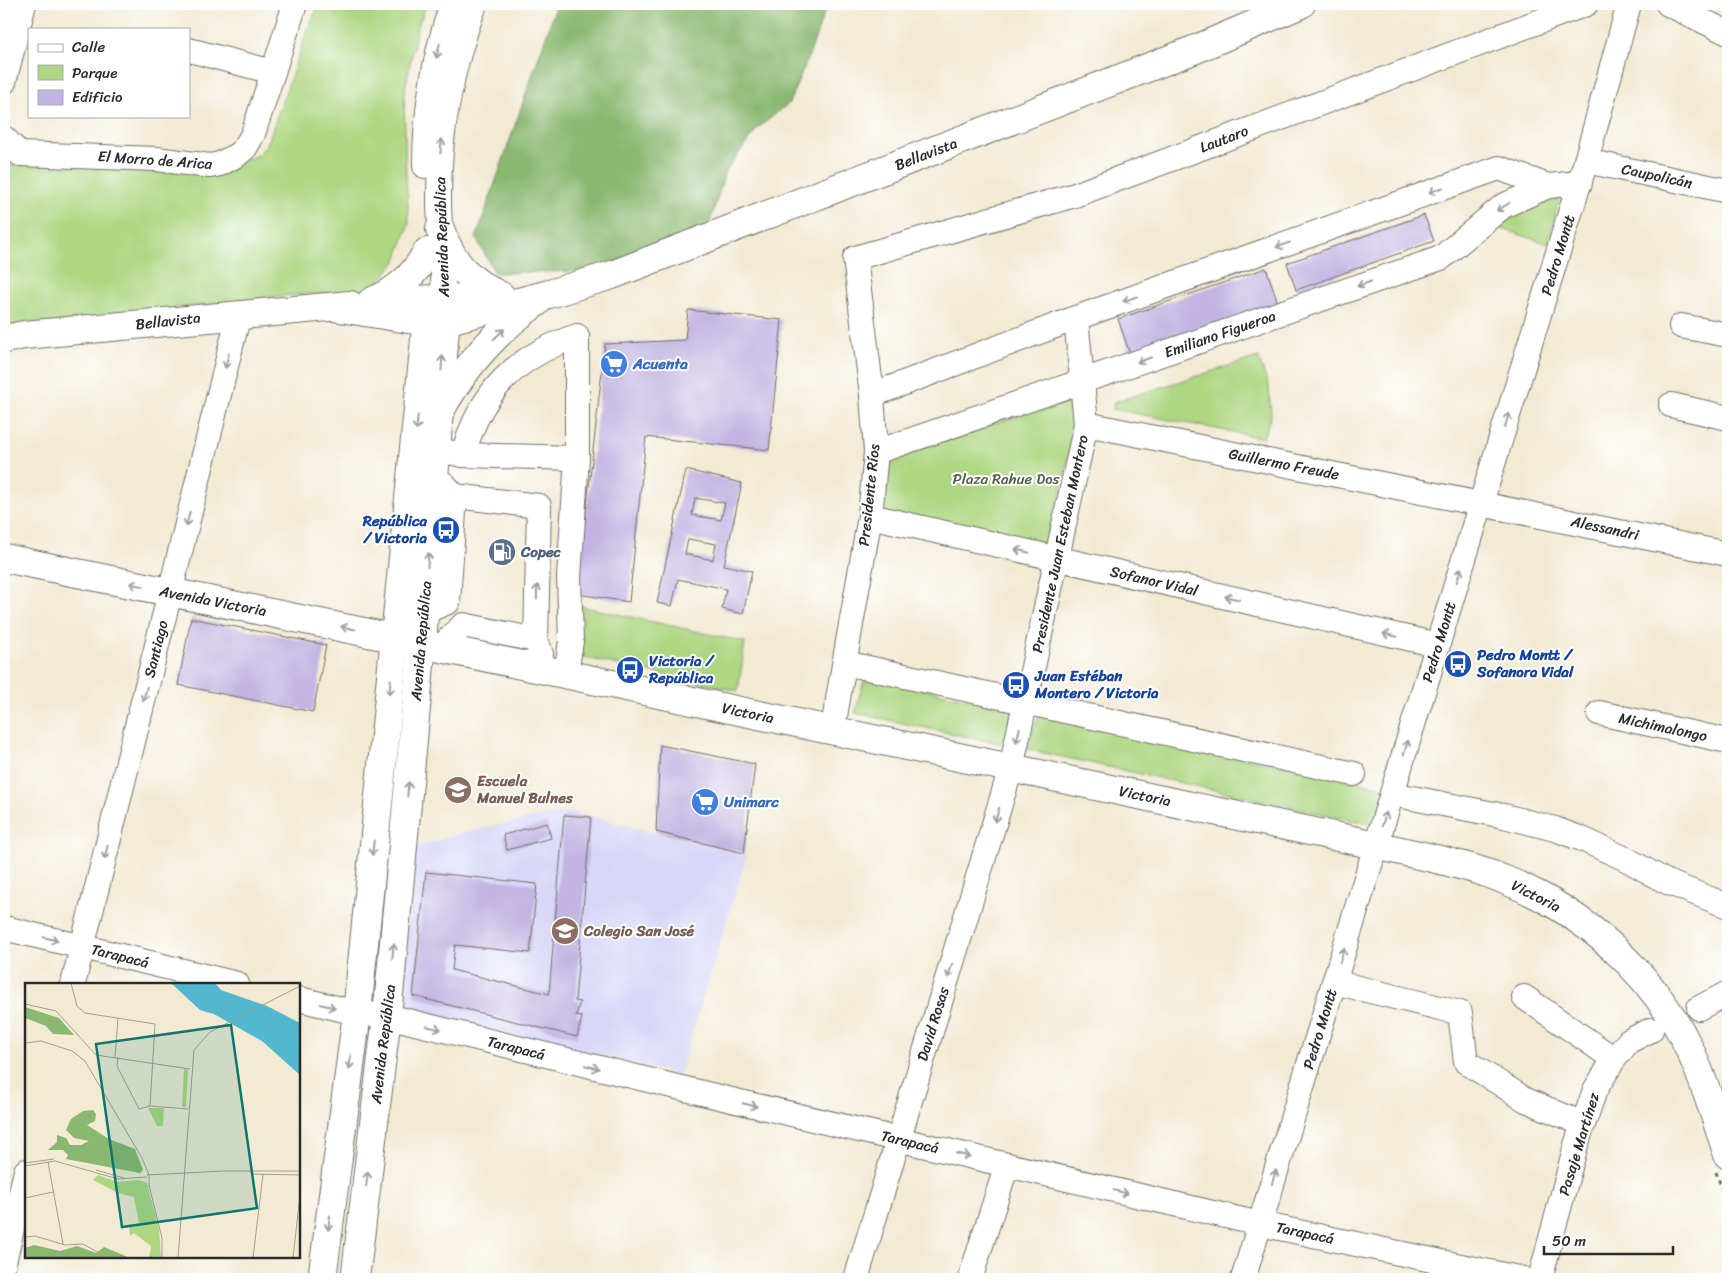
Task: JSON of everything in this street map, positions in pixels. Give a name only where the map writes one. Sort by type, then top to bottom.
[{"type":"main road","name":"Bellavista","points":[[334,307],[436,311],[549,294],[612,275],[1196,49],[1301,4]]},
{"type":"main road","points":[[371,302],[384,296],[407,280],[422,262],[434,241],[452,256],[461,269],[480,285],[501,296]]},
{"type":"main road","points":[[438,414],[459,380],[488,344],[527,309],[549,294]]},
{"type":"main road","name":"Bellavista","points":[[4,339],[24,335],[371,302],[436,311],[501,296],[549,294]]},
{"type":"main road","name":"Avenida República","points":[[355,1279],[436,607],[435,462],[438,414],[436,311]]},
{"type":"main road","name":"Avenida República","points":[[322,1279],[357,1013],[395,638],[436,311]]},
{"type":"main road","name":"Avenida Victoria","points":[[4,558],[431,646]]},
{"type":"main road","name":"Victoria","points":[[431,646],[1376,845],[1478,871],[1504,880],[1554,904],[1577,918],[1599,935],[1657,996],[1688,1046],[1700,1073],[1721,1159]]},
{"type":"street","points":[[4,82],[8,42],[24,4]]},
{"type":"street","name":"El Morro de Arica","points":[[4,138],[20,154],[157,159],[210,166],[220,164],[237,155],[250,141],[295,4]]},
{"type":"street","name":"Avenida República","points":[[434,241],[425,176],[427,116],[436,57],[452,4]]},
{"type":"street","name":"Avenida República","points":[[436,311],[434,241],[444,121],[455,64],[475,4]]},
{"type":"street","name":"Lautaro","points":[[855,258],[1075,195],[1586,4]]},
{"type":"street","name":"Pedro Montt","points":[[1243,1279],[1580,183],[1629,4]]},
{"type":"street","points":[[1668,4],[1728,34]]},
{"type":"street","points":[[190,50],[273,72]]},
{"type":"street","name":"Caupolicán","points":[[1586,161],[1728,191]]},
{"type":"street","name":"Emiliano Figueroa","points":[[872,395],[1076,318],[1499,168],[1548,186]]},
{"type":"street","name":"Emiliano Figueroa","points":[[876,452],[1441,258],[1503,206],[1548,186],[1580,183]]},
{"type":"street","name":"Presidente Ríos","points":[[830,730],[836,716],[870,516],[876,452],[872,395],[855,258]]},
{"type":"street","name":"Santiago","points":[[73,983],[238,314]]},
{"type":"street","name":"Presidente Juan Esteban Montero","points":[[1011,768],[1086,424],[1076,318]]},
{"type":"street","points":[[1681,326],[1728,335]]},
{"type":"street","points":[[463,455],[468,436],[485,402],[510,373],[541,350],[577,336],[577,458],[569,576],[571,641],[557,672]]},
{"type":"street","points":[[1671,405],[1728,418]]},
{"type":"street","name":"Guillermo Freude","points":[[1086,424],[1481,503]]},
{"type":"street","points":[[536,640],[463,625],[436,607],[455,496],[435,462],[463,455],[577,458]]},
{"type":"street","points":[[455,496],[539,506],[536,640],[557,672]]},
{"type":"street","name":"Alessandri","points":[[1481,503],[1728,554]]},
{"type":"street","name":"Sofanor Vidal","points":[[870,516],[1438,645]]},
{"type":"street","points":[[431,646],[463,625]]},
{"type":"street","points":[[845,663],[1354,774]]},
{"type":"street","name":"Michimalongo","points":[[1599,713],[1728,741]]},
{"type":"street","name":"David Rosas","points":[[856,1279],[1011,768]]},
{"type":"street","points":[[1392,794],[1504,816],[1556,829],[1620,856],[1667,882],[1728,906]]},
{"type":"street","name":"Tarapacá","points":[[4,928],[233,983]]},
{"type":"street","points":[[1334,982],[1460,1013],[1466,1062],[1526,1100],[1583,1124]]},
{"type":"street","points":[[1699,1008],[1728,994]]},
{"type":"street","points":[[1524,997],[1614,1059]]},
{"type":"street","name":"Tarapacá","points":[[300,999],[357,1013],[387,1016],[681,1088],[1260,1224],[1523,1279]]},
{"type":"street","name":"Pasaje Martínez","points":[[1540,1279],[1576,1145],[1595,1090],[1614,1059],[1629,1041],[1651,1030]]},
{"type":"street","points":[[970,1279],[1007,1165]]},
{"type":"street","points":[[4,1262],[25,1176]]},
{"type":"path","points":[[1721,1159],[1728,1207]]},
{"type":"shaded area","name":"Colegio San José","points":[[568,811],[747,855],[679,1075],[400,1007],[415,847],[470,831]]},
{"type":"green space","points":[[319,4],[427,4],[417,28],[404,95],[409,224],[395,263],[371,290],[268,297],[28,326],[4,331],[4,156],[11,165],[143,168],[211,174],[258,155],[267,145],[309,26]]},
{"type":"green space","points":[[557,4],[827,4],[810,53],[789,103],[757,129],[725,172],[709,226],[596,271],[495,273],[476,238]]},
{"type":"green space","points":[[1559,198],[1548,244],[1494,226]]},
{"type":"green space","points":[[1258,357],[1269,387],[1271,416],[1263,438],[1113,409],[1114,402]]},
{"type":"green space","name":"Plaza Rahue Dos","points":[[1069,399],[1073,434],[1050,544],[882,512],[887,459]]},
{"type":"green space","points":[[576,605],[745,642],[738,691],[582,657]]},
{"type":"green space","points":[[865,677],[1012,708],[1006,745],[855,713]]},
{"type":"green space","points":[[1039,715],[1387,788],[1374,825],[1026,749]]},
{"type":"building","points":[[1424,215],[1434,241],[1296,290],[1287,263]]},
{"type":"building","points":[[1266,268],[1278,303],[1130,354],[1118,319]]},
{"type":"building","points":[[688,310],[782,320],[769,450],[646,437],[629,602],[577,594],[605,344],[685,340]]},
{"type":"building","points":[[686,470],[742,483],[724,565],[752,571],[743,614],[722,609],[726,589],[678,579],[672,606],[657,603]],"holes":[[[695,498],[725,503],[721,520],[692,515]],[[688,539],[716,544],[713,560],[685,554]]]},
{"type":"building","points":[[191,618],[326,645],[313,712],[178,685]]},
{"type":"building","points":[[660,745],[755,764],[744,853],[656,832]]},
{"type":"building","points":[[564,815],[591,817],[575,1001],[580,1002],[576,1016],[582,1017],[577,1037],[413,996],[426,872],[537,884],[530,953],[455,945],[452,970],[549,994]]},
{"type":"building","points":[[547,823],[551,838],[507,850],[503,835]]},
{"type":"place","name":"Acuenta","points":[[614,364]]},
{"type":"place","name":"República / Victoria","points":[[446,530]]},
{"type":"place","name":"Copec","points":[[502,552]]},
{"type":"place","name":"Pedro Montt / Sofanora Vidal","points":[[1458,664]]},
{"type":"place","name":"Victoria / República","points":[[630,670]]},
{"type":"place","name":"Juan Estéban Montero / Victoria","points":[[1016,685]]},
{"type":"place","name":"Escuela Manuel Bulnes","points":[[458,790]]},
{"type":"place","name":"Unimarc","points":[[705,802]]},
{"type":"place","name":"Colegio San José","points":[[565,931]]}]
